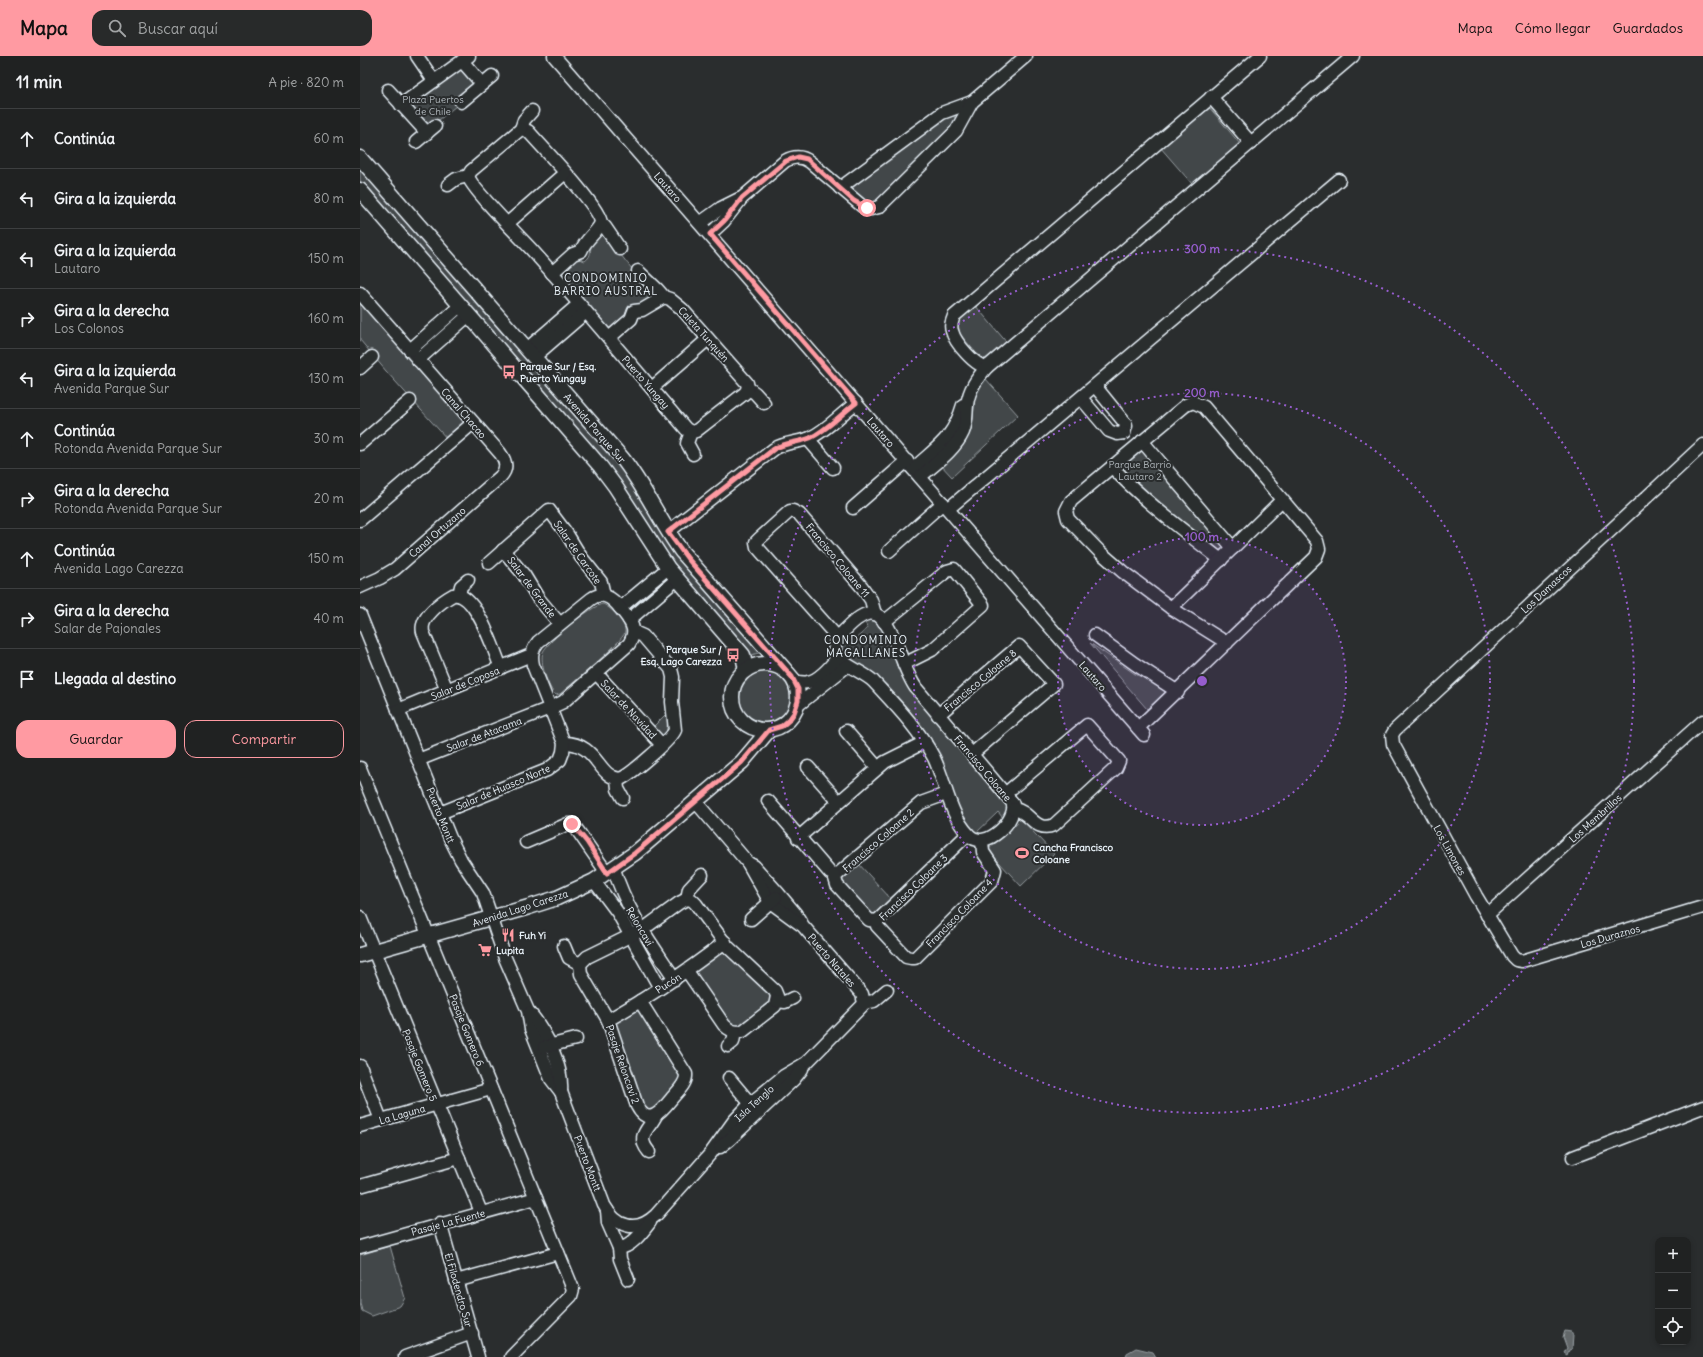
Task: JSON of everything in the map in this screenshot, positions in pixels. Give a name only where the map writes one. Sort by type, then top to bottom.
[{"type":"street","points":[[417,56],[434,81]]},
{"type":"street","name":"Lautaro","points":[[554,56],[1141,732],[1178,692]]},
{"type":"street","points":[[710,234],[724,221],[742,198],[786,161],[794,157],[807,159],[862,206],[871,209],[879,207],[956,131],[972,102],[1026,56]]},
{"type":"street","points":[[987,367],[982,367],[974,361],[952,333],[952,321],[954,316],[1260,56]]},
{"type":"street","points":[[853,508],[958,442],[966,424],[971,390],[979,376],[987,367],[1353,56]]},
{"type":"street","points":[[401,104],[466,59],[482,84]]},
{"type":"street","points":[[461,102],[492,76]]},
{"type":"street","points":[[388,90],[401,104],[431,130],[416,142]]},
{"type":"street","points":[[1211,97],[1251,143]]},
{"type":"street","points":[[840,188],[942,113],[972,102]]},
{"type":"street","points":[[950,109],[957,115],[961,122]]},
{"type":"street","points":[[448,185],[456,179],[468,176],[471,171],[521,129],[524,120],[532,111]]},
{"type":"street","points":[[521,129],[528,131],[591,204],[600,218],[601,223],[606,227],[620,249]]},
{"type":"street","name":"Avenida Parque Sur","points":[[360,158],[629,467],[668,532],[688,559],[790,676]]},
{"type":"street","points":[[508,223],[565,173]]},
{"type":"street","name":"Puerto Yungay","points":[[468,176],[470,181],[489,203],[552,272],[686,429],[691,432]]},
{"type":"street","points":[[889,551],[1081,398],[1339,180]]},
{"type":"street","name":"Avenida Parque Sur","points":[[360,190],[605,473],[668,568],[739,650],[745,662],[746,670]]},
{"type":"street","points":[[700,223],[721,208],[742,198]]},
{"type":"street","points":[[552,272],[574,254],[581,251],[585,241],[601,223]]},
{"type":"street","name":"Caleta Tunquén","points":[[638,271],[657,289],[664,298],[670,299],[677,304],[747,382],[748,388],[764,403]]},
{"type":"street","name":"Canal Chacao","points":[[360,293],[503,457],[506,467]]},
{"type":"street","points":[[609,338],[630,319],[634,311],[642,310],[664,298]]},
{"type":"street","points":[[530,353],[583,308]]},
{"type":"street","points":[[410,350],[465,310]]},
{"type":"street","points":[[418,360],[465,310]]},
{"type":"street","points":[[652,388],[708,339]]},
{"type":"street","points":[[360,368],[372,357]]},
{"type":"street","points":[[913,469],[944,442],[952,432],[964,402],[974,361]]},
{"type":"street","points":[[1095,386],[1125,423],[1126,426],[1124,432]]},
{"type":"street","points":[[693,454],[687,442],[691,432],[696,431],[745,393],[748,388]]},
{"type":"street","points":[[1081,398],[1109,431],[1117,434],[1124,432]]},
{"type":"street","points":[[360,444],[410,401]]},
{"type":"street","points":[[1095,635],[1178,692],[1316,557],[1319,546],[1317,541],[1204,407],[1195,402],[1188,404],[1069,503],[1066,508],[1066,515],[1070,522],[1104,555],[1136,582],[1171,608],[1227,643]]},
{"type":"street","points":[[668,532],[774,449],[785,444],[808,438],[856,403]]},
{"type":"street","points":[[360,520],[473,423]]},
{"type":"street","points":[[1124,432],[1139,444],[1233,548]]},
{"type":"street","points":[[808,438],[833,468]]},
{"type":"street","name":"Los Damascos","points":[[1392,735],[1394,730],[1703,445]]},
{"type":"street","name":"Canal Ortuzano","points":[[360,587],[395,569],[500,477],[505,471],[506,467]]},
{"type":"street","points":[[1112,467],[1157,510],[1221,560]]},
{"type":"street","points":[[1171,608],[1282,500]]},
{"type":"street","name":"Salar de Carcote","points":[[503,550],[548,510],[567,534],[581,557],[601,582],[604,595]]},
{"type":"street","name":"Francisco Coloane 11","points":[[838,638],[757,547],[756,542],[790,511],[799,514],[868,594],[879,618]]},
{"type":"street","points":[[489,563],[503,550]]},
{"type":"street","name":"Salar de Grande","points":[[503,550],[524,575],[538,598],[560,624]]},
{"type":"street","points":[[620,608],[668,568]]},
{"type":"street","points":[[904,664],[932,650],[983,605],[954,569],[947,571],[879,618],[865,614],[858,618],[838,638],[836,648],[838,657],[847,666],[864,674],[874,681],[915,728],[925,742],[939,770],[946,794],[961,825],[972,839],[982,841]]},
{"type":"street","points":[[629,620],[677,579]]},
{"type":"street","points":[[459,595],[461,586],[468,580]]},
{"type":"street","points":[[447,690],[423,632],[422,626],[426,617],[450,596],[459,595],[467,599],[475,609],[501,668]]},
{"type":"street","points":[[604,595],[613,600],[629,620],[634,632],[643,636],[668,664],[673,673],[672,702],[675,730],[672,737],[623,778],[617,779],[609,775],[585,748],[574,744],[564,743],[533,665],[531,655],[538,642],[593,597],[604,595]]},
{"type":"street","name":"Puerto Montt","points":[[360,615],[454,848],[483,893],[505,958],[528,1011],[532,1029],[545,1047],[561,1082],[561,1092],[607,1210],[618,1222],[627,1225],[637,1226],[651,1220]]},
{"type":"street","name":"Francisco Coloane","points":[[879,618],[891,635],[912,682],[1012,802],[1014,809],[1011,819],[993,836],[982,841]]},
{"type":"street","name":"Salar de Atacama","points":[[418,760],[563,702],[629,644],[634,632]]},
{"type":"street","name":"Francisco Coloane 8","points":[[938,715],[1019,646],[1054,684],[972,754]]},
{"type":"street","name":"Salar de Coposa","points":[[398,710],[531,655]]},
{"type":"street","points":[[838,657],[824,672],[812,681],[805,683],[790,676],[775,665],[766,664],[754,666],[746,670],[736,682],[732,694],[735,711],[746,724],[755,729],[769,730],[786,723],[792,717],[798,705],[847,666]]},
{"type":"street","name":"Salar de Navidad","points":[[596,673],[662,745]]},
{"type":"street","points":[[790,676],[798,693],[798,705]]},
{"type":"street","name":"Los Membrillos","points":[[1487,915],[1703,721]]},
{"type":"street","name":"Avenida Lago Carezza","points":[[737,765],[746,749],[749,737],[749,731],[746,724]]},
{"type":"street","points":[[1006,793],[1088,725],[1119,761],[1116,768],[1054,825],[1048,827],[1037,825],[1024,812],[1014,809]]},
{"type":"street","name":"Avenida Lago Carezza","points":[[360,955],[557,898],[594,881],[611,871],[635,853],[745,759],[769,730]]},
{"type":"street","points":[[846,731],[878,768]]},
{"type":"street","name":"Los Limones","points":[[1392,735],[1393,744],[1487,915],[1516,960]]},
{"type":"street","points":[[798,838],[878,768],[890,759],[925,742]]},
{"type":"street","name":"Salar de Huasco Norte","points":[[440,813],[550,768],[557,763],[562,756],[564,743]]},
{"type":"street","points":[[808,767],[839,802]]},
{"type":"street","name":"Pasaje Gomero 6","points":[[360,768],[364,789],[429,936],[573,1288],[571,1296],[511,1357]]},
{"type":"street","points":[[617,779],[618,789],[623,798]]},
{"type":"street","name":"Francisco Coloane 2","points":[[768,801],[798,838],[830,873],[834,875],[838,874],[921,803],[946,794]]},
{"type":"street","name":"Puerto Natales","points":[[695,801],[748,863],[774,898],[803,926],[863,999]]},
{"type":"street","name":"Reloncaví","points":[[526,842],[568,824],[573,824],[611,871],[624,897],[636,933],[660,988]]},
{"type":"street","name":"Francisco Coloane 3","points":[[911,958],[906,957],[877,926],[877,921],[968,834]]},
{"type":"street","name":"Francisco Coloane 4","points":[[911,958],[916,956],[992,881],[995,870],[983,852],[982,841]]},
{"type":"street","points":[[834,875],[837,885],[869,920],[877,921]]},
{"type":"street","points":[[687,899],[689,889],[702,876]]},
{"type":"street","name":"Reloncaví","points":[[594,881],[675,978]]},
{"type":"street","points":[[752,919],[774,898]]},
{"type":"street","points":[[564,946],[569,958],[580,964],[587,957],[636,933],[679,903],[687,899],[692,900],[740,959],[772,987],[775,991],[776,1001],[772,1009],[743,1031],[731,1031],[724,1025],[687,971]]},
{"type":"street","name":"Los Duraznos","points":[[1516,960],[1522,962],[1703,907]]},
{"type":"street","name":"Pasaje Gomero 5","points":[[360,917],[481,1212]]},
{"type":"street","name":"Pucón","points":[[608,1020],[687,971],[725,942]]},
{"type":"street","name":"Pasaje Reloncaví 2","points":[[580,964],[581,974],[608,1020],[639,1110],[647,1115],[656,1115]]},
{"type":"street","points":[[863,999],[874,1001],[887,990]]},
{"type":"street","points":[[776,1001],[785,1002],[793,998]]},
{"type":"street","name":"Isla Tenglo","points":[[619,1248],[627,1246],[643,1231],[711,1153],[734,1121],[794,1079],[806,1063],[861,1009],[863,999]]},
{"type":"street","points":[[640,1001],[690,1071],[685,1082],[645,1130],[643,1143],[649,1152]]},
{"type":"street","points":[[728,1046],[733,1042],[735,1032]]},
{"type":"street","points":[[545,1047],[576,1039]]},
{"type":"street","points":[[360,1066],[381,1120]]},
{"type":"street","points":[[729,1078],[754,1108]]},
{"type":"street","name":"La Laguna","points":[[360,1126],[491,1089]]},
{"type":"street","points":[[1573,1157],[1703,1107]]},
{"type":"street","points":[[639,1110],[638,1118],[645,1130]]},
{"type":"street","points":[[360,1186],[459,1158]]},
{"type":"street","name":"Pasaje La Fuente","points":[[360,1247],[440,1223],[536,1198]]},
{"type":"street","points":[[607,1210],[608,1223],[619,1248],[620,1259],[628,1279]]},
{"type":"street","name":"El Filodendro Sur","points":[[440,1223],[478,1357]]},
{"type":"street","points":[[456,1281],[558,1253]]},
{"type":"street","points":[[405,1357],[472,1333]]},
{"type":"green space","name":"Plaza Puertos de Chile","points":[[463,63],[480,86],[427,130],[406,105]]},
{"type":"green space","points":[[1208,106],[1240,144],[1193,185],[1160,147]]},
{"type":"green space","points":[[944,115],[953,115],[958,122],[882,199],[867,205],[850,189],[851,185]]},
{"type":"green space","points":[[360,166],[589,427],[763,652],[751,655],[684,578],[649,531],[594,450],[360,183]]},
{"type":"green space","points":[[604,231],[628,264],[655,293],[653,297],[610,328],[607,328],[562,277],[562,270],[577,258],[585,261],[587,259],[590,255],[593,241]]},
{"type":"green space","points":[[360,302],[466,424],[448,440],[360,340]]},
{"type":"green space","points":[[975,305],[1008,344],[987,360],[981,359],[960,334],[958,324],[961,317]]},
{"type":"green space","points":[[985,378],[1018,415],[952,477],[940,464],[963,443],[973,419],[975,396]]},
{"type":"green space","name":"Parque Barrio Lautaro 2","points":[[1142,450],[1226,547],[1220,553],[1159,506],[1119,469]]},
{"type":"green space","points":[[603,604],[614,612],[621,620],[625,628],[625,632],[606,654],[560,694],[556,695],[550,687],[545,675],[542,662],[543,652],[553,640],[580,617],[597,606]]},
{"type":"green space","points":[[868,619],[874,620],[879,624],[887,638],[899,671],[909,689],[1000,795],[1009,808],[1007,814],[1003,818],[998,812],[975,834],[960,815],[943,764],[930,740],[915,719],[875,674],[847,659],[842,654],[841,643],[847,634],[853,641],[868,628],[864,621]]},
{"type":"green space","points":[[1090,643],[1135,674],[1171,691],[1147,709]]},
{"type":"green space","points":[[765,669],[776,671],[785,677],[791,686],[793,697],[791,708],[785,717],[776,723],[765,725],[754,723],[745,717],[739,708],[737,697],[739,686],[745,677],[754,671]]},
{"type":"green space","points":[[669,711],[666,735],[664,738],[653,727]]},
{"type":"green space","points":[[1021,819],[1054,854],[1021,886],[988,850]]},
{"type":"green space","points":[[857,862],[891,899],[889,901],[890,904],[874,920],[839,884],[839,878]]},
{"type":"green space","points":[[722,951],[770,994],[770,1004],[738,1028],[729,1024],[693,973]]},
{"type":"green space","points":[[639,1009],[684,1077],[655,1112],[642,1108],[615,1024]]},
{"type":"green space","points":[[390,1246],[405,1298],[400,1306],[372,1316],[362,1311],[360,1303],[360,1255]]},
{"type":"shaded area","points":[[1565,1331],[1571,1332],[1573,1336],[1572,1349],[1569,1350],[1567,1355],[1564,1353],[1567,1348],[1563,1337]]},
{"type":"shaded area","points":[[1136,1348],[1153,1352],[1156,1357],[1126,1357],[1127,1353]]},
{"type":"place","name":"Parque Sur / Esq. Puerto Yungay","points":[[509,372]]},
{"type":"place","name":"Parque Sur / Esq. Lago Carezza","points":[[733,655]]},
{"type":"place","name":"Cancha Francisco Coloane","points":[[1022,853]]},
{"type":"place","name":"Fuh Yi","points":[[508,935]]},
{"type":"place","name":"Lupita","points":[[485,950]]},
{"type":"district","name":"CONDOMINIO BARRIO AUSTRAL","points":[[606,284]]},
{"type":"district","name":"CONDOMINIO MAGALLANES","points":[[866,646]]},
{"type":"route","points":[[572,824],[587,842],[607,873],[635,853],[742,762],[769,730],[782,726],[792,717],[798,705],[798,693],[795,681],[792,677],[688,559],[668,532],[774,449],[781,445],[804,440],[814,436],[856,403],[710,234],[728,217],[742,198],[786,161],[794,157],[807,159],[854,201],[867,208]]}]
